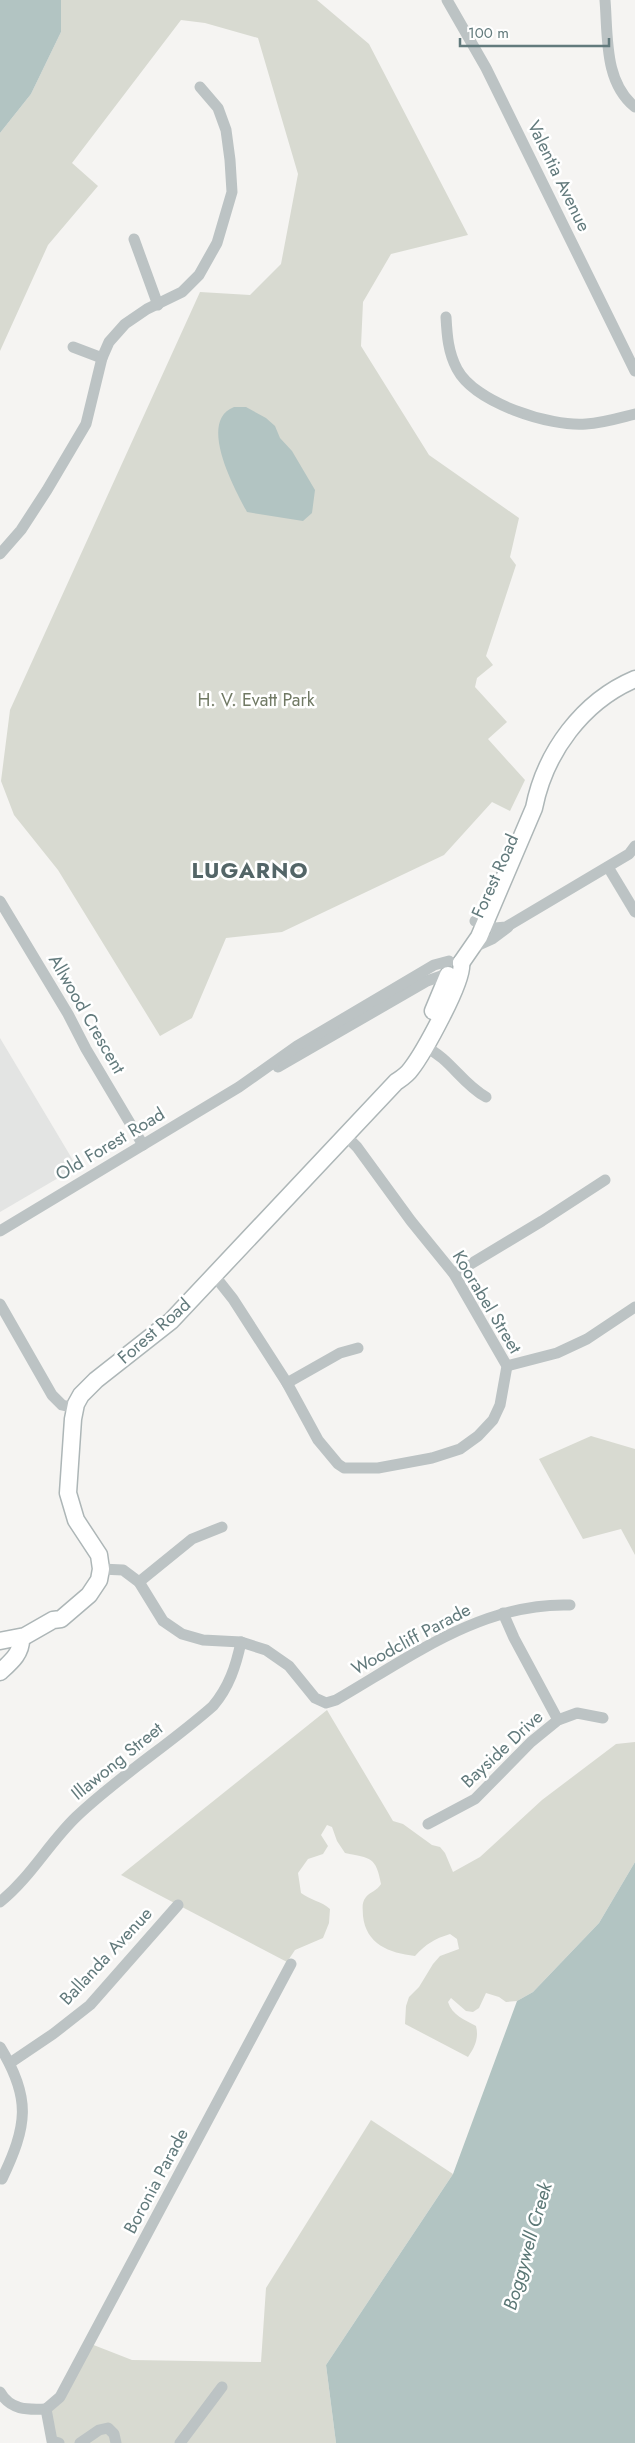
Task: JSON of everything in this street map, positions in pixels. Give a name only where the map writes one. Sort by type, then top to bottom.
[{"type":"street","name":"Valentia Avenue","points":[[447,0],[486,68],[635,371]]},
{"type":"street","points":[[604,0],[612,73],[619,89],[635,107]]},
{"type":"street","points":[[0,554],[37,506],[86,424],[102,358],[109,342],[125,324],[182,292],[199,275],[217,243],[232,192],[226,130],[218,108],[200,87]]},
{"type":"street","points":[[134,239],[158,305]]},
{"type":"street","points":[[446,317],[450,353],[460,374],[507,409],[522,414],[575,424],[596,423],[635,414]]},
{"type":"street","points":[[73,347],[102,358]]},
{"type":"street","name":"Forest Road","points":[[101,1569],[97,1550],[73,1514],[68,1493],[75,1408],[78,1400],[90,1385],[165,1326],[396,1082],[411,1070],[425,1047],[453,968],[472,948],[480,922],[526,804],[537,792],[557,750],[581,715],[608,693],[635,679]]},
{"type":"street","points":[[472,948],[492,940],[509,926],[629,854],[635,846]]},
{"type":"street","points":[[608,867],[635,912]]},
{"type":"street","name":"Allwood Crescent","points":[[0,901],[68,1014],[86,1050],[143,1145]]},
{"type":"street","points":[[480,922],[499,929],[509,926]]},
{"type":"street","name":"Forest Road","points":[[396,1082],[402,1067],[426,1026],[469,936],[480,922]]},
{"type":"street","name":"Old Forest Road","points":[[0,1231],[239,1087],[298,1046],[434,965],[453,968]]},
{"type":"street","name":"Old Forest Road","points":[[239,1087],[302,1055],[422,984],[453,968]]},
{"type":"street","points":[[422,984],[432,987],[440,995]]},
{"type":"street","points":[[425,1047],[440,1055],[470,1086],[486,1096]]},
{"type":"street","name":"Koorabel Street","points":[[214,1276],[233,1299],[287,1383],[318,1440],[338,1464],[344,1468],[366,1470],[432,1458],[460,1449],[478,1436],[493,1420],[500,1405],[507,1366],[454,1274],[411,1221],[357,1146],[346,1136]]},
{"type":"street","points":[[454,1274],[542,1222],[605,1180]]},
{"type":"street","points":[[0,1304],[52,1395],[62,1405],[75,1408]]},
{"type":"street","points":[[507,1366],[557,1354],[587,1339],[635,1307]]},
{"type":"street","points":[[287,1383],[340,1352],[358,1348]]},
{"type":"street","points":[[138,1582],[192,1539],[222,1527]]},
{"type":"street","points":[[0,1672],[16,1656],[8,1645],[36,1641],[58,1626],[61,1619],[94,1590],[99,1580],[101,1569],[123,1570],[138,1582],[163,1621],[182,1634],[203,1640],[241,1642]]},
{"type":"street","name":"Woodcliff Parade","points":[[241,1642],[275,1656],[289,1666],[315,1698],[331,1702],[456,1631],[503,1613],[539,1605],[570,1605]]},
{"type":"street","points":[[503,1613],[514,1638],[558,1720]]},
{"type":"street","name":"Illawong Street","points":[[0,1902],[39,1862],[75,1818],[117,1780],[213,1706],[224,1693],[233,1674],[241,1642]]},
{"type":"street","name":"Bayside Drive","points":[[428,1824],[475,1800],[531,1742],[558,1720],[578,1713],[603,1718]]},
{"type":"street","name":"Ballanda Avenue","points":[[10,2063],[53,2034],[90,2005],[178,1905]]},
{"type":"street","name":"Boronia Parade","points":[[46,2409],[60,2397],[291,1964]]},
{"type":"street","points":[[0,2047],[10,2063],[21,2090],[23,2109],[18,2145],[2,2179]]},
{"type":"street","points":[[180,2443],[222,2387]]},
{"type":"street","points":[[0,2392],[4,2398],[17,2408],[46,2409],[52,2441],[59,2443]]},
{"type":"street","points":[[80,2443],[99,2430],[108,2428],[114,2434],[116,2443]]},
{"type":"shaded area","points":[[0,1038],[77,1167],[0,1212]]},
{"type":"green space","name":"H. V. Evatt Park","points":[[60,0],[317,0],[369,44],[468,235],[391,254],[363,302],[361,346],[429,455],[519,518],[510,557],[516,565],[486,656],[493,665],[477,678],[475,687],[507,722],[488,739],[525,780],[510,811],[492,802],[444,855],[282,932],[226,938],[192,1018],[160,1036],[58,870],[14,815],[1,781],[10,710],[200,292],[250,295],[281,264],[298,174],[258,38],[205,23],[181,20],[72,163],[98,186],[48,245],[0,351],[0,133],[31,94],[61,32]]},
{"type":"green space","points":[[591,1436],[635,1449],[635,1555],[621,1529],[583,1539],[539,1459]]},
{"type":"green space","points":[[327,1710],[393,1821],[403,1824],[432,1845],[440,1847],[445,1853],[453,1872],[480,1857],[542,1800],[616,1744],[635,1742],[635,1862],[599,1923],[533,1992],[517,2001],[506,2002],[499,1997],[486,1993],[479,2008],[473,2012],[466,2011],[451,1998],[448,2002],[450,2007],[459,2017],[476,2026],[476,2042],[468,2057],[405,2024],[406,2006],[409,1997],[419,1987],[440,1956],[459,1949],[457,1939],[450,1934],[439,1938],[427,1945],[415,1956],[405,1955],[388,1949],[374,1940],[365,1926],[363,1902],[381,1884],[377,1868],[371,1860],[345,1853],[337,1841],[332,1827],[327,1825],[321,1835],[328,1846],[323,1854],[308,1859],[298,1873],[301,1893],[330,1909],[329,1923],[323,1938],[295,1950],[287,1962],[121,1875]]},
{"type":"green space","points":[[371,2120],[453,2174],[326,2365],[336,2443],[55,2443],[48,2410],[91,2344],[132,2360],[261,2362],[266,2288]]},
{"type":"water","points":[[0,0],[61,0],[61,32],[31,94],[0,133]]},
{"type":"water","points":[[234,407],[246,407],[266,418],[275,426],[280,438],[292,451],[315,490],[312,513],[303,521],[247,512],[228,473],[219,441],[219,426],[223,415]]},
{"type":"water","name":"Boggywell Creek","points":[[635,1862],[635,2443],[336,2443],[326,2365],[453,2174],[517,2001],[533,1992],[599,1923]]},
{"type":"district","name":"LUGARNO","points":[[250,870]]}]
